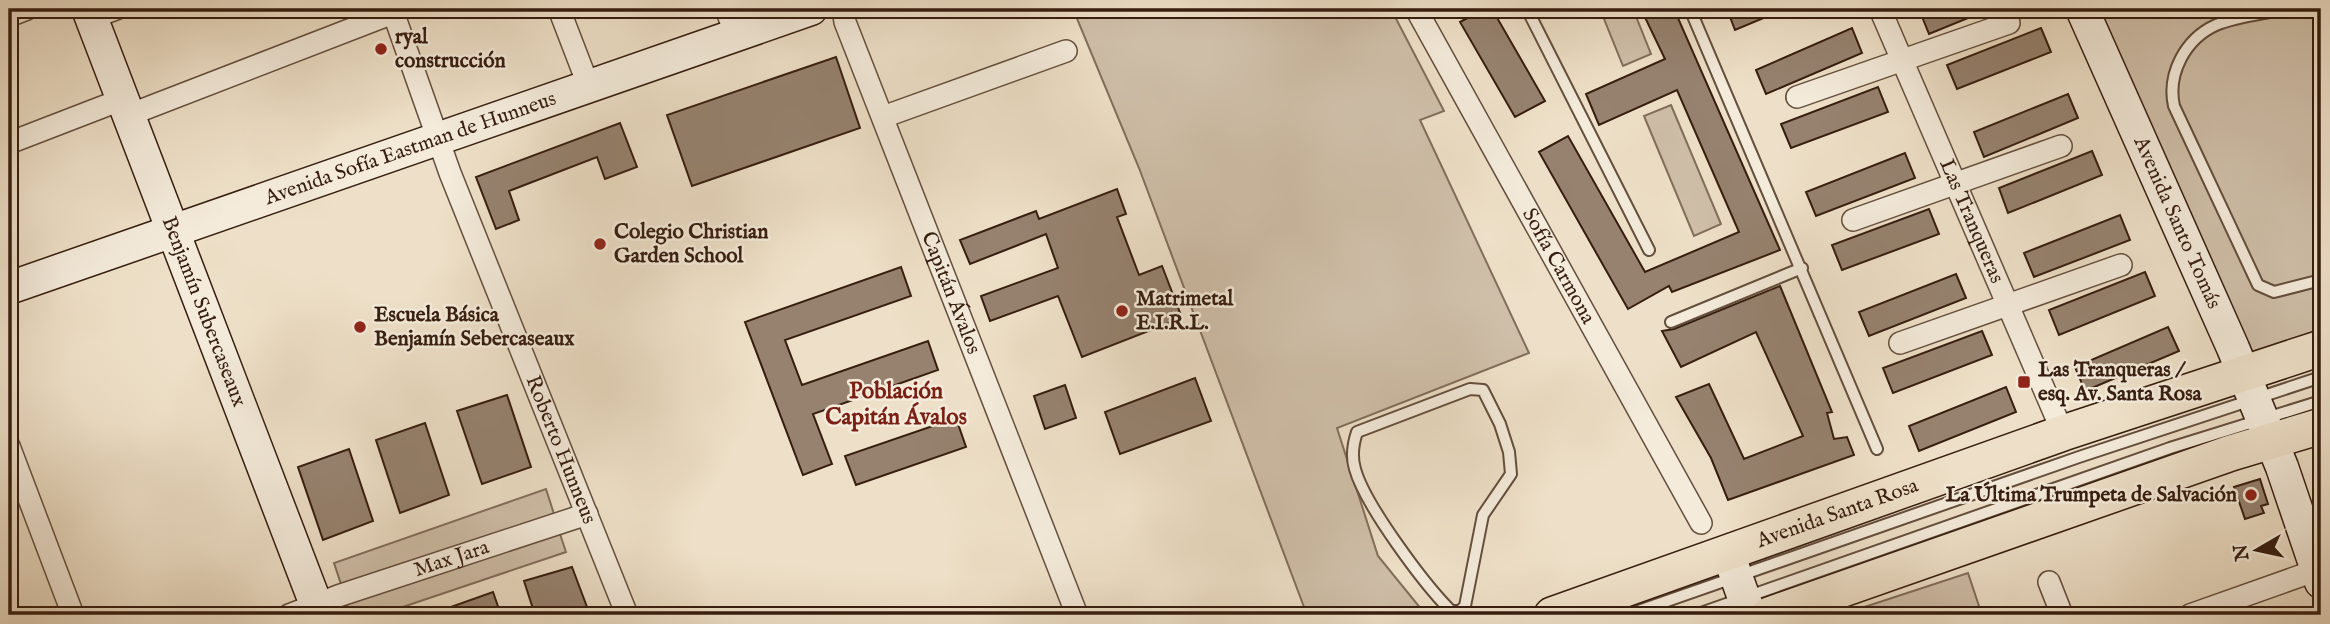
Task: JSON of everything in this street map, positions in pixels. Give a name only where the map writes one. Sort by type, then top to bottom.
[{"type":"main road","name":"Avenida Santa Rosa","points":[[1552,615],[1745,592],[2258,407],[2321,348]]},
{"type":"main road","name":"Avenida Santa Rosa","points":[[1745,592],[2063,433],[2258,407],[2321,426]]},
{"type":"street","points":[[9,16],[27,9]]},
{"type":"street","points":[[558,9],[589,87]]},
{"type":"street","name":"Avenida Sofía Eastman de Hunneus","points":[[9,288],[589,87],[731,22],[811,9]]},
{"type":"street","name":"Capitán Ávalos","points":[[843,9],[1077,615]]},
{"type":"street","name":"Sofía Carmona","points":[[1416,9],[1701,523]]},
{"type":"street","name":"Las Tranqueras","points":[[1880,9],[2063,433]]},
{"type":"street","name":"Avenida Santo Tomás","points":[[2082,9],[2258,407],[2319,576]]},
{"type":"street","points":[[9,143],[126,107],[392,11]]},
{"type":"street","name":"Roberto Hunneus","points":[[392,11],[439,139],[627,615]]},
{"type":"street","name":"Benjamín Subercaseaux","points":[[99,12],[126,107],[174,232],[308,612]]},
{"type":"street","points":[[1797,97],[2009,23]]},
{"type":"street","points":[[883,117],[1066,51]]},
{"type":"street","points":[[1853,220],[2061,146]]},
{"type":"street","points":[[1900,343],[2121,265]]},
{"type":"street","points":[[9,446],[73,615]]},
{"type":"street","name":"Max Jara","points":[[308,612],[587,514]]},
{"type":"street","points":[[2190,615],[2319,576]]},
{"type":"street","points":[[2049,582],[2062,615]]},
{"type":"lane","points":[[1527,9],[1649,250]]},
{"type":"lane","points":[[1690,9],[1877,449]]},
{"type":"lane","points":[[2286,9],[2215,26],[2196,40],[2174,68],[2170,91],[2179,118],[2258,285],[2274,292],[2321,280]]},
{"type":"lane","points":[[1671,322],[1802,268]]},
{"type":"lane","points":[[1695,615],[1745,592],[2258,407],[2321,376]]},
{"type":"lane","points":[[1470,389],[1483,390],[1500,424],[1509,452],[1511,474],[1483,515],[1465,606],[1460,613],[1451,611],[1433,593],[1384,523],[1355,470],[1354,442],[1357,432],[1470,389]]},
{"type":"lane","points":[[2258,407],[2321,401]]},
{"type":"lane","points":[[1627,615],[1745,592]]},
{"type":"shaded area","points":[[1073,9],[1391,9],[1444,111],[1420,120],[1529,353],[1337,428],[1378,556],[1426,615],[1307,615],[1139,168]]},
{"type":"shaded area","points":[[1600,9],[1633,9],[1651,54],[1623,66]]},
{"type":"shaded area","points":[[2096,9],[2321,9],[2321,334],[2250,360]]},
{"type":"shaded area","points":[[1671,105],[1721,224],[1694,236],[1644,116]]},
{"type":"shaded area","points":[[546,489],[554,514],[341,584],[334,563]]},
{"type":"shaded area","points":[[559,531],[566,552],[379,615],[350,615],[345,599]]},
{"type":"shaded area","points":[[1968,573],[1982,615],[1840,615]]},
{"type":"building","points":[[1484,9],[1492,9],[1545,101],[1515,117],[1460,22]]},
{"type":"building","points":[[1641,9],[1674,9],[1780,250],[1672,292],[1669,286],[1628,309],[1539,152],[1568,136],[1645,272],[1739,232],[1677,90],[1599,125],[1586,94],[1665,59]]},
{"type":"building","points":[[1727,9],[1785,9],[1735,30]]},
{"type":"building","points":[[1919,9],[1990,9],[1929,34]]},
{"type":"building","points":[[1852,28],[1862,53],[1766,94],[1756,70]]},
{"type":"building","points":[[2041,28],[2051,52],[1957,89],[1947,65]]},
{"type":"building","points":[[836,57],[860,128],[692,186],[667,115]]},
{"type":"building","points":[[1878,87],[1888,112],[1791,148],[1781,124]]},
{"type":"building","points":[[2068,94],[2078,118],[1984,157],[1974,132]]},
{"type":"building","points":[[620,123],[637,167],[605,179],[597,157],[509,191],[519,220],[496,229],[476,177]]},
{"type":"building","points":[[2092,151],[2102,175],[2008,213],[1999,188]]},
{"type":"building","points":[[1905,153],[1915,178],[1816,216],[1806,192]]},
{"type":"building","points":[[1117,189],[1126,214],[1117,217],[1139,275],[1162,266],[1182,318],[1082,357],[1058,296],[990,321],[981,296],[1058,268],[1046,234],[970,264],[960,240],[1036,211],[1039,219]]},
{"type":"building","points":[[1929,209],[1939,234],[1842,270],[1832,245]]},
{"type":"building","points":[[2120,215],[2130,240],[2034,277],[2024,253]]},
{"type":"building","points":[[901,267],[911,296],[785,340],[802,385],[928,341],[938,370],[813,414],[832,464],[803,475],[745,322]]},
{"type":"building","points":[[2145,272],[2155,296],[2059,335],[2049,310]]},
{"type":"building","points":[[1956,274],[1966,298],[1869,336],[1859,312]]},
{"type":"building","points":[[1780,286],[1832,412],[1827,413],[1834,439],[1847,437],[1854,455],[1728,500],[1711,458],[1676,397],[1709,384],[1744,459],[1803,436],[1756,332],[1681,367],[1662,331],[1674,329]]},
{"type":"building","points":[[2168,327],[2179,351],[2085,391],[2075,367]]},
{"type":"building","points":[[1982,331],[1992,355],[1893,393],[1883,368]]},
{"type":"building","points":[[1195,378],[1211,421],[1120,454],[1105,412]]},
{"type":"building","points":[[1065,385],[1076,418],[1045,429],[1034,396]]},
{"type":"building","points":[[2006,387],[2016,412],[1919,451],[1909,426]]},
{"type":"building","points":[[507,395],[531,467],[482,484],[457,411]]},
{"type":"building","points":[[956,418],[966,447],[856,485],[845,456]]},
{"type":"building","points":[[425,423],[449,495],[400,513],[376,440]]},
{"type":"building","points":[[349,449],[373,521],[323,540],[298,467]]},
{"type":"building","name":"La Última Trumpeta de Salvación","points":[[2260,479],[2268,504],[2261,506],[2264,513],[2245,519],[2234,487]]},
{"type":"building","points":[[572,567],[590,615],[535,615],[524,581]]},
{"type":"building","points":[[493,592],[501,615],[434,615],[434,613]]},
{"type":"place","name":"ryal construcción","points":[[381,49]]},
{"type":"place","name":"Colegio Christian Garden School","points":[[600,244]]},
{"type":"place","name":"Matrimetal E.I.R.L.","points":[[1122,311]]},
{"type":"place","name":"Escuela Básica Benjamín Sebercaseaux","points":[[360,327]]},
{"type":"place","name":"Las Tranqueras / esq. Av. Santa Rosa","points":[[2024,382]]},
{"type":"place","name":"La Última Trumpeta de Salvación","points":[[2251,495]]},
{"type":"district","name":"Población Capitán Ávalos","points":[[896,404]]}]
